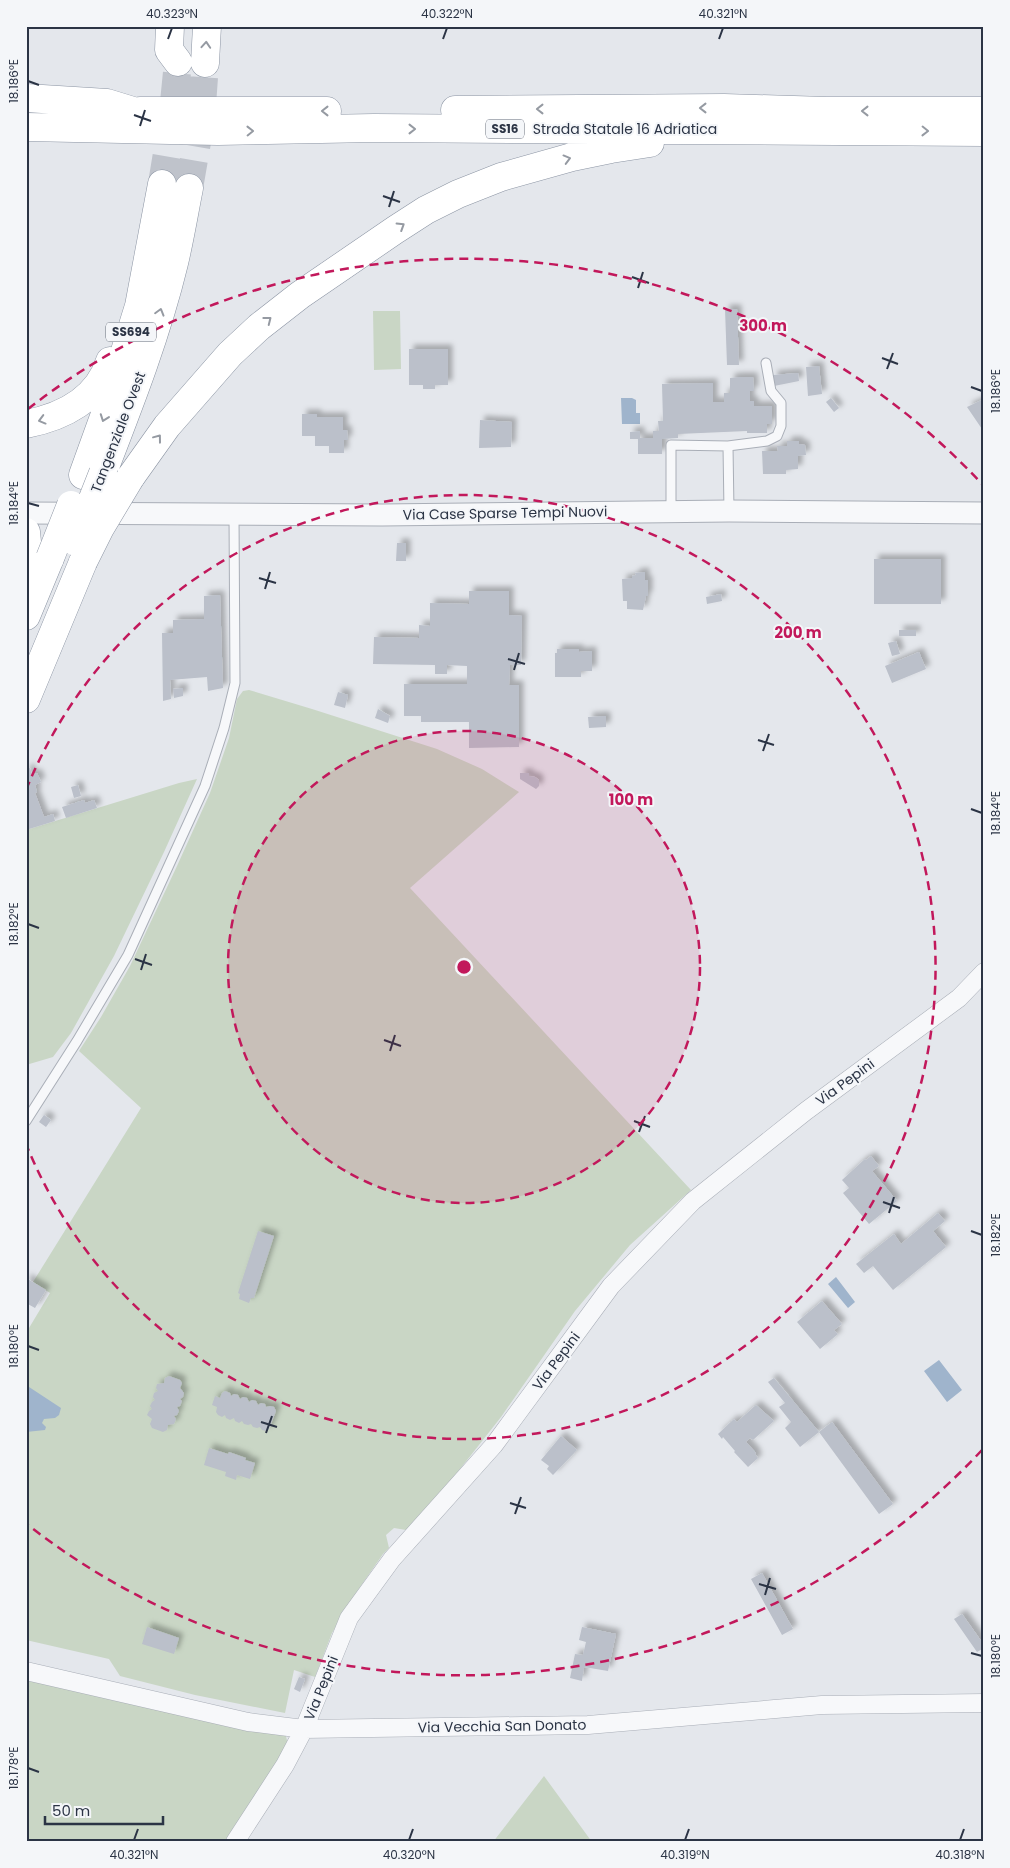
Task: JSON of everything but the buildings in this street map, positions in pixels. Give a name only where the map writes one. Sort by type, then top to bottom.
[{"type":"highway","points":[[170,26],[169,50],[178,62],[180,26]]},
{"type":"highway","points":[[205,63],[207,26]]},
{"type":"highway","points":[[26,98],[107,103],[133,111]]},
{"type":"highway","name":"Strada Statale 16 Adriatica","points":[[26,109],[133,111],[724,108],[826,111],[984,111]]},
{"type":"highway","name":"Strada Statale 16 Adriatica","points":[[26,127],[218,132],[374,128],[984,132]]},
{"type":"highway","points":[[26,699],[52,564],[100,528],[146,454],[180,411],[230,354],[259,327],[300,295],[387,235],[426,210],[458,194],[501,178],[572,157],[648,143],[816,142],[881,130]]},
{"type":"highway","points":[[26,140],[178,140],[218,132]]},
{"type":"highway","points":[[26,424],[44,421],[65,412],[85,398],[102,380],[106,373],[128,303],[147,217],[170,193]]},
{"type":"highway","name":"Tangenziale Ovest","points":[[93,474],[109,403],[139,306],[170,193]]},
{"type":"highway","name":"Tangenziale Ovest","points":[[26,616],[93,474],[129,406],[174,264],[170,193]]},
{"type":"highway","points":[[26,532],[52,564]]},
{"type":"highway","name":"Tangenziale Ovest","points":[[26,669],[52,564]]},
{"type":"street","name":"Via Case Sparse Tempi Nuovi","points":[[26,513],[382,515],[729,511],[984,513]]},
{"type":"street","name":"Via Pepini","points":[[235,1842],[285,1765],[304,1729],[349,1618],[392,1560],[494,1445],[611,1286],[692,1201],[806,1111],[959,998],[984,972]]},
{"type":"street","name":"Via Vecchia San Donato","points":[[26,1671],[248,1722],[304,1729],[588,1725],[822,1705],[984,1703]]},
{"type":"lane","points":[[671,512],[671,446],[728,446],[767,441],[776,436],[781,426],[781,403],[771,391],[766,363]]},
{"type":"lane","points":[[728,446],[729,511]]},
{"type":"lane","points":[[26,1121],[77,1041],[128,955],[206,786],[224,728],[235,683],[234,513]]},
{"type":"green space","points":[[373,311],[400,311],[401,369],[374,370]]},
{"type":"green space","points":[[249,690],[437,749],[482,769],[519,792],[410,888],[691,1190],[630,1245],[575,1311],[501,1417],[434,1502],[406,1530],[394,1528],[386,1535],[389,1548],[358,1590],[332,1633],[315,1677],[294,1670],[285,1713],[195,1695],[120,1676],[109,1659],[26,1640],[26,1333],[50,1293],[33,1282],[141,1108],[79,1051],[130,966],[210,793],[229,738],[237,699],[243,691]]},
{"type":"green space","points":[[197,779],[114,956],[71,1033],[53,1057],[26,1065],[26,830]]},
{"type":"green space","points":[[26,1677],[285,1733],[288,1744],[228,1842],[26,1842]]},
{"type":"green space","points":[[544,1776],[592,1842],[493,1842]]},
{"type":"water","points":[[621,398],[636,400],[636,413],[640,413],[640,424],[622,424]]},
{"type":"water","points":[[836,1277],[855,1302],[848,1308],[828,1284]]},
{"type":"water","points":[[939,1360],[962,1390],[947,1402],[924,1371]]},
{"type":"water","points":[[26,1385],[61,1408],[59,1415],[55,1418],[44,1419],[42,1423],[46,1427],[45,1430],[26,1432]]},
{"type":"tunnel","points":[[162,184],[172,123],[178,62]]},
{"type":"tunnel","points":[[189,188],[201,119],[205,63]]}]
